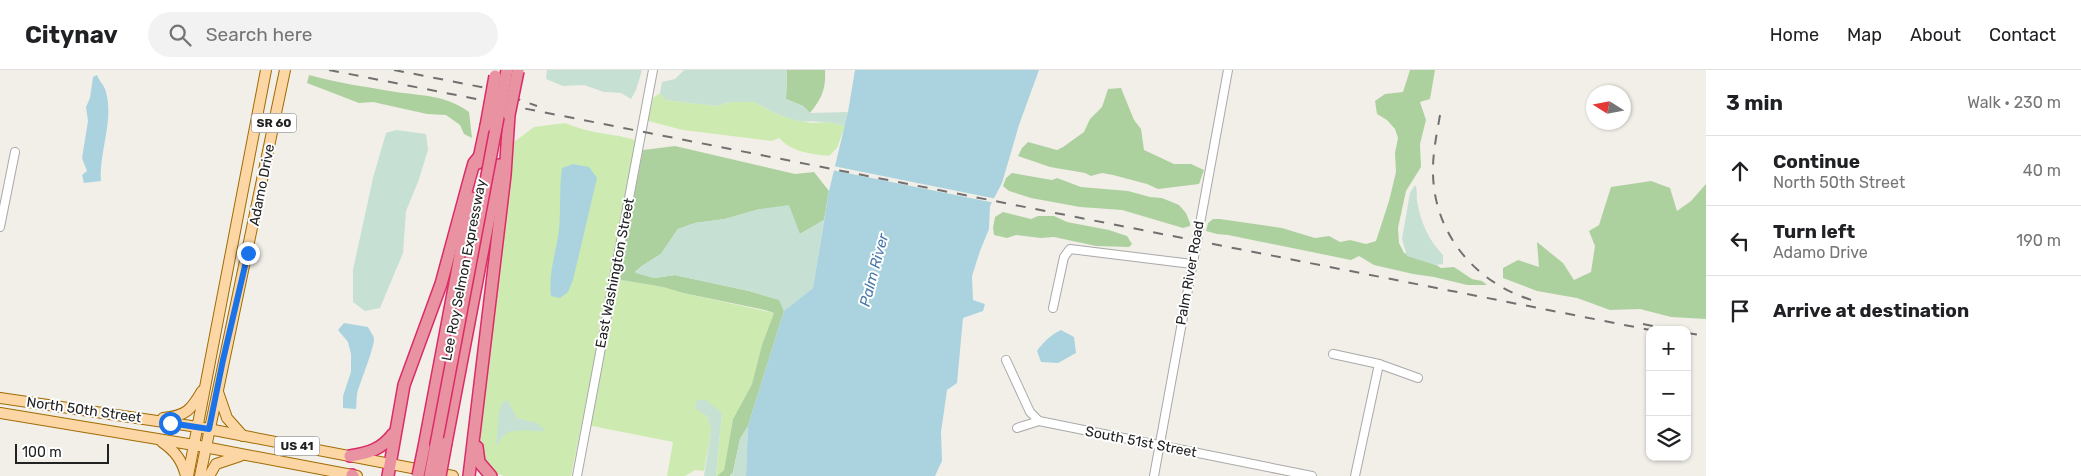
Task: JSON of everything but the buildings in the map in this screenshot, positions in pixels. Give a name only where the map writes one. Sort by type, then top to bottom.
[{"type":"highway","name":"Lee Roy Selmon Expressway","points":[[440,476],[508,130],[514,70]]},
{"type":"highway","points":[[430,476],[514,70]]},
{"type":"highway","name":"Lee Roy Selmon Expressway","points":[[418,476],[496,73]]},
{"type":"highway","points":[[469,476],[476,429],[508,130]]},
{"type":"highway","points":[[388,476],[394,433],[407,376],[441,284],[470,177],[479,157]]},
{"type":"highway","points":[[476,429],[478,458],[491,476]]},
{"type":"highway","points":[[350,456],[372,452],[380,448],[394,433]]},
{"type":"main road","name":"Adamo Drive","points":[[187,476],[266,70]]},
{"type":"main road","name":"Adamo Drive","points":[[200,476],[284,70]]},
{"type":"main road","points":[[243,190],[260,193]]},
{"type":"main road","points":[[152,420],[176,417],[186,413],[195,403],[206,384]]},
{"type":"main road","points":[[217,389],[227,418],[244,436]]},
{"type":"main road","name":"North 50th Street","points":[[0,398],[198,427]]},
{"type":"main road","name":"North 50th Street","points":[[0,413],[194,445]]},
{"type":"main road","name":"US 41","points":[[198,427],[452,476]]},
{"type":"main road","points":[[159,440],[172,449],[180,459],[187,476]]},
{"type":"main road","name":"US 41","points":[[194,445],[354,476]]},
{"type":"main road","points":[[209,476],[216,464],[226,459],[245,455]]},
{"type":"street","name":"East Washington Street","points":[[576,476],[653,70]]},
{"type":"street","name":"Palm River Road","points":[[1154,476],[1228,70]]},
{"type":"street","points":[[0,227],[15,152]]},
{"type":"street","points":[[1053,308],[1064,257],[1070,249],[1192,264]]},
{"type":"street","points":[[1333,354],[1379,364],[1418,378]]},
{"type":"street","points":[[1006,360],[1030,412],[1039,421],[1016,428]]},
{"type":"street","points":[[1355,476],[1379,364]]},
{"type":"street","name":"South 51st Street","points":[[1039,421],[1312,476]]},
{"type":"green space","points":[[547,70],[642,70],[631,99],[621,93],[604,92],[584,85],[563,86],[546,79]]},
{"type":"green space","points":[[684,70],[787,70],[786,99],[803,106],[810,113],[848,112],[845,126],[829,122],[798,121],[779,115],[754,102],[731,102],[716,106],[666,100],[660,93],[662,82],[675,79]]},
{"type":"green space","points":[[787,70],[825,70],[825,83],[822,93],[818,103],[810,113],[803,106],[786,99]]},
{"type":"green space","points":[[1410,70],[1435,70],[1430,99],[1420,102],[1426,120],[1420,144],[1421,167],[1406,191],[1398,228],[1399,243],[1404,253],[1430,261],[1441,268],[1454,267],[1472,279],[1482,281],[1487,285],[1467,285],[1413,274],[1374,265],[1359,256],[1351,260],[1206,231],[1208,223],[1213,219],[1220,219],[1282,228],[1315,238],[1329,236],[1340,242],[1350,240],[1366,244],[1376,241],[1396,172],[1395,153],[1398,138],[1395,129],[1387,120],[1377,114],[1375,101],[1385,94],[1403,92]]},
{"type":"green space","points":[[309,75],[352,85],[434,97],[452,102],[469,112],[472,138],[464,134],[460,125],[446,115],[427,114],[373,102],[359,103],[307,83]]},
{"type":"green space","points":[[1121,88],[1134,120],[1141,129],[1144,150],[1174,164],[1191,164],[1204,170],[1199,184],[1158,189],[1147,184],[1113,175],[1102,173],[1091,176],[1085,173],[1050,167],[1018,156],[1028,142],[1057,150],[1063,147],[1084,132],[1090,119],[1102,107],[1108,89]]},
{"type":"green space","points":[[660,93],[666,100],[716,106],[731,102],[754,102],[779,115],[811,123],[829,122],[845,126],[837,148],[829,156],[808,153],[784,143],[779,138],[772,141],[683,130],[648,121],[653,98]]},
{"type":"green space","points":[[565,123],[574,127],[639,141],[571,476],[503,476],[491,470],[484,462],[480,419],[510,145],[534,127]]},
{"type":"green space","points":[[396,130],[426,134],[428,150],[406,211],[403,253],[380,308],[365,311],[353,302],[353,270],[373,178],[386,133]]},
{"type":"green space","points":[[675,146],[795,174],[814,172],[829,191],[824,220],[800,234],[760,209],[725,219],[695,223],[678,229],[661,254],[635,272],[654,278],[675,275],[749,291],[780,300],[784,311],[748,426],[740,439],[733,472],[730,476],[717,476],[724,470],[733,419],[752,384],[762,345],[774,313],[663,287],[615,279],[623,252],[643,150]]},
{"type":"green space","points":[[1012,173],[1052,180],[1057,178],[1081,187],[1128,191],[1162,198],[1179,205],[1186,213],[1190,226],[1183,228],[1122,210],[1080,207],[1031,198],[1009,191],[1003,186],[1006,178]]},
{"type":"green space","points":[[1651,181],[1670,188],[1677,211],[1691,201],[1706,184],[1706,319],[1671,317],[1640,309],[1610,310],[1577,298],[1537,291],[1503,278],[1503,268],[1518,260],[1539,267],[1537,242],[1563,263],[1574,280],[1591,272],[1595,246],[1589,231],[1599,225],[1611,187]]},
{"type":"green space","points":[[1415,185],[1423,224],[1429,237],[1443,255],[1443,264],[1435,265],[1407,256],[1402,239],[1410,193]]},
{"type":"green space","points":[[789,205],[800,234],[824,220],[813,288],[784,311],[779,300],[749,291],[675,275],[654,278],[635,273],[642,266],[661,254],[678,229],[695,223],[725,219],[760,209]]},
{"type":"green space","points":[[1003,212],[1031,219],[1038,216],[1054,216],[1067,222],[1109,230],[1127,236],[1132,244],[1129,247],[1096,246],[1054,237],[1041,238],[1016,235],[1007,238],[994,235],[995,217]]},
{"type":"green space","points":[[615,279],[663,287],[774,313],[752,384],[733,419],[724,470],[717,476],[722,413],[696,408],[708,417],[711,431],[704,471],[695,470],[685,476],[667,476],[673,442],[587,425]]},
{"type":"green space","points":[[704,399],[722,413],[716,476],[704,476],[711,431],[708,417],[695,408],[697,401]]},
{"type":"green space","points":[[503,401],[508,401],[517,418],[537,423],[546,431],[509,432],[496,446],[499,412]]},
{"type":"green space","points":[[748,426],[746,476],[731,476],[740,439]]},
{"type":"water","name":"Palm River","points":[[855,70],[1039,70],[1019,125],[1002,183],[990,206],[989,229],[972,276],[973,300],[985,304],[983,311],[963,318],[957,383],[947,390],[941,432],[942,461],[935,476],[746,476],[748,426],[784,311],[813,288],[829,191],[848,112]]},
{"type":"water","points":[[97,75],[105,90],[108,103],[101,181],[84,183],[82,175],[87,171],[82,158],[88,121],[86,107],[90,98],[93,77]]},
{"type":"water","points":[[573,164],[589,167],[597,178],[573,280],[568,292],[560,298],[551,296],[550,288],[559,230],[562,168]]},
{"type":"water","points":[[344,323],[368,327],[374,338],[357,392],[356,409],[343,408],[343,396],[351,372],[351,354],[348,342],[338,330]]},
{"type":"water","points":[[1061,330],[1074,337],[1076,353],[1058,363],[1041,362],[1037,351],[1048,339]]},
{"type":"pier","points":[[833,166],[997,199],[995,203],[832,170]]},
{"type":"railway","points":[[329,70],[1646,329]]},
{"type":"railway","points":[[394,70],[486,88],[537,106]]},
{"type":"railway","points":[[1440,115],[1433,169],[1435,192],[1440,214],[1449,234],[1461,252],[1476,268],[1494,282],[1513,293],[1535,301]]},
{"type":"railway","points":[[1643,324],[1653,326]]},
{"type":"railway","points":[[1691,334],[1706,336]]},
{"type":"route","points":[[170,423],[209,429],[248,253]]}]
